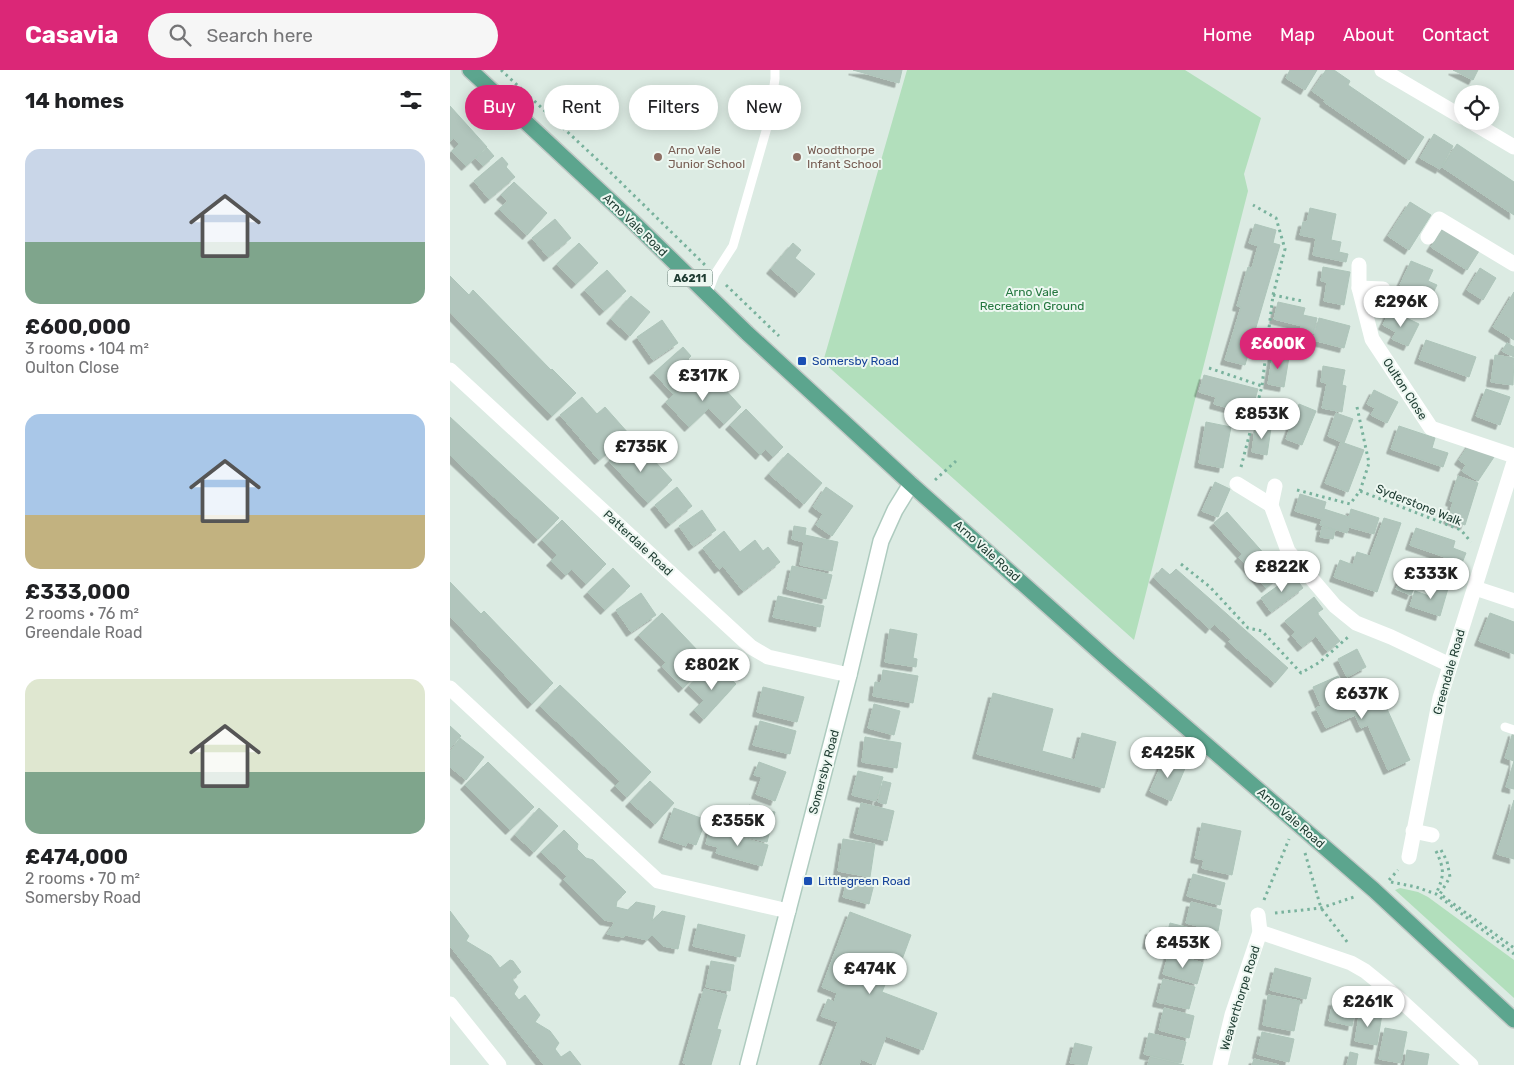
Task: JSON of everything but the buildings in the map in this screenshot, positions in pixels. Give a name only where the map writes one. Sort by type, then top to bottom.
[{"type":"main road","name":"Arno Vale Road","points":[[470,70],[747,333],[912,484],[1105,658],[1374,890],[1514,1020]]},
{"type":"street","points":[[1382,70],[1403,75],[1454,111]]},
{"type":"street","points":[[1485,130],[1514,147]]},
{"type":"street","points":[[1428,237],[1439,219],[1514,264]]},
{"type":"street","name":"Oulton Close","points":[[1358,265],[1359,288],[1372,338],[1431,428],[1514,456]]},
{"type":"street","points":[[1359,288],[1383,289]]},
{"type":"street","name":"Patterdale Road","points":[[450,370],[751,647],[768,657],[849,675]]},
{"type":"street","name":"Greendale Road","points":[[1409,857],[1422,833],[1440,698],[1514,462]]},
{"type":"street","name":"Somersby Road","points":[[748,1065],[849,675],[881,540],[895,510],[912,484]]},
{"type":"street","points":[[1237,484],[1271,505]]},
{"type":"street","points":[[1274,486],[1271,505],[1288,551],[1335,606],[1356,623],[1450,665]]},
{"type":"street","points":[[1475,588],[1514,601]]},
{"type":"street","points":[[450,688],[658,880],[788,911]]},
{"type":"street","name":"Weaverthorpe Road","points":[[1220,1065],[1232,1015],[1260,932],[1258,915]]},
{"type":"street","name":"Weaverthorpe Road","points":[[1260,932],[1351,963],[1386,987],[1472,1065]]},
{"type":"street","points":[[450,1004],[499,1065]]},
{"type":"lane","points":[[707,295],[715,274],[733,246],[768,124],[775,79],[774,70]]},
{"type":"path","points":[[501,70],[603,165],[784,340]]},
{"type":"path","points":[[1237,484],[1262,386],[1273,295],[1285,249],[1276,218],[1254,205]]},
{"type":"path","points":[[1273,295],[1302,302]]},
{"type":"path","points":[[1209,368],[1262,386]]},
{"type":"path","name":"Syderstone Walk","points":[[1297,490],[1350,504],[1360,491],[1369,463],[1357,407]]},
{"type":"path","points":[[935,480],[956,461]]},
{"type":"path","name":"Syderstone Walk","points":[[1360,491],[1461,530],[1476,549],[1482,565]]},
{"type":"path","points":[[1181,564],[1210,587],[1248,628],[1262,631],[1301,673],[1320,662],[1346,641],[1356,623]]},
{"type":"path","points":[[1296,823],[1258,915],[1321,908]]},
{"type":"path","points":[[1422,833],[1441,850],[1447,861],[1450,877],[1438,894]]},
{"type":"path","points":[[1304,851],[1321,908],[1350,945]]},
{"type":"path","points":[[1388,881],[1438,894],[1514,948]]},
{"type":"path","points":[[1438,894],[1514,954]]},
{"type":"green space","name":"Arno Vale Recreation Ground","points":[[907,70],[1185,70],[1261,118],[1244,174],[1248,191],[1134,640],[823,362]]},
{"type":"green space","points":[[1400,888],[1418,892],[1428,897],[1514,960],[1514,998],[1395,890]]},
{"type":"place","name":"Arno Vale Junior School","points":[[658,157]]},
{"type":"place","name":"Woodthorpe Infant School","points":[[797,157]]},
{"type":"place","name":"Somersby Road","points":[[802,361]]},
{"type":"place","name":"Littlegreen Road","points":[[808,881]]}]
